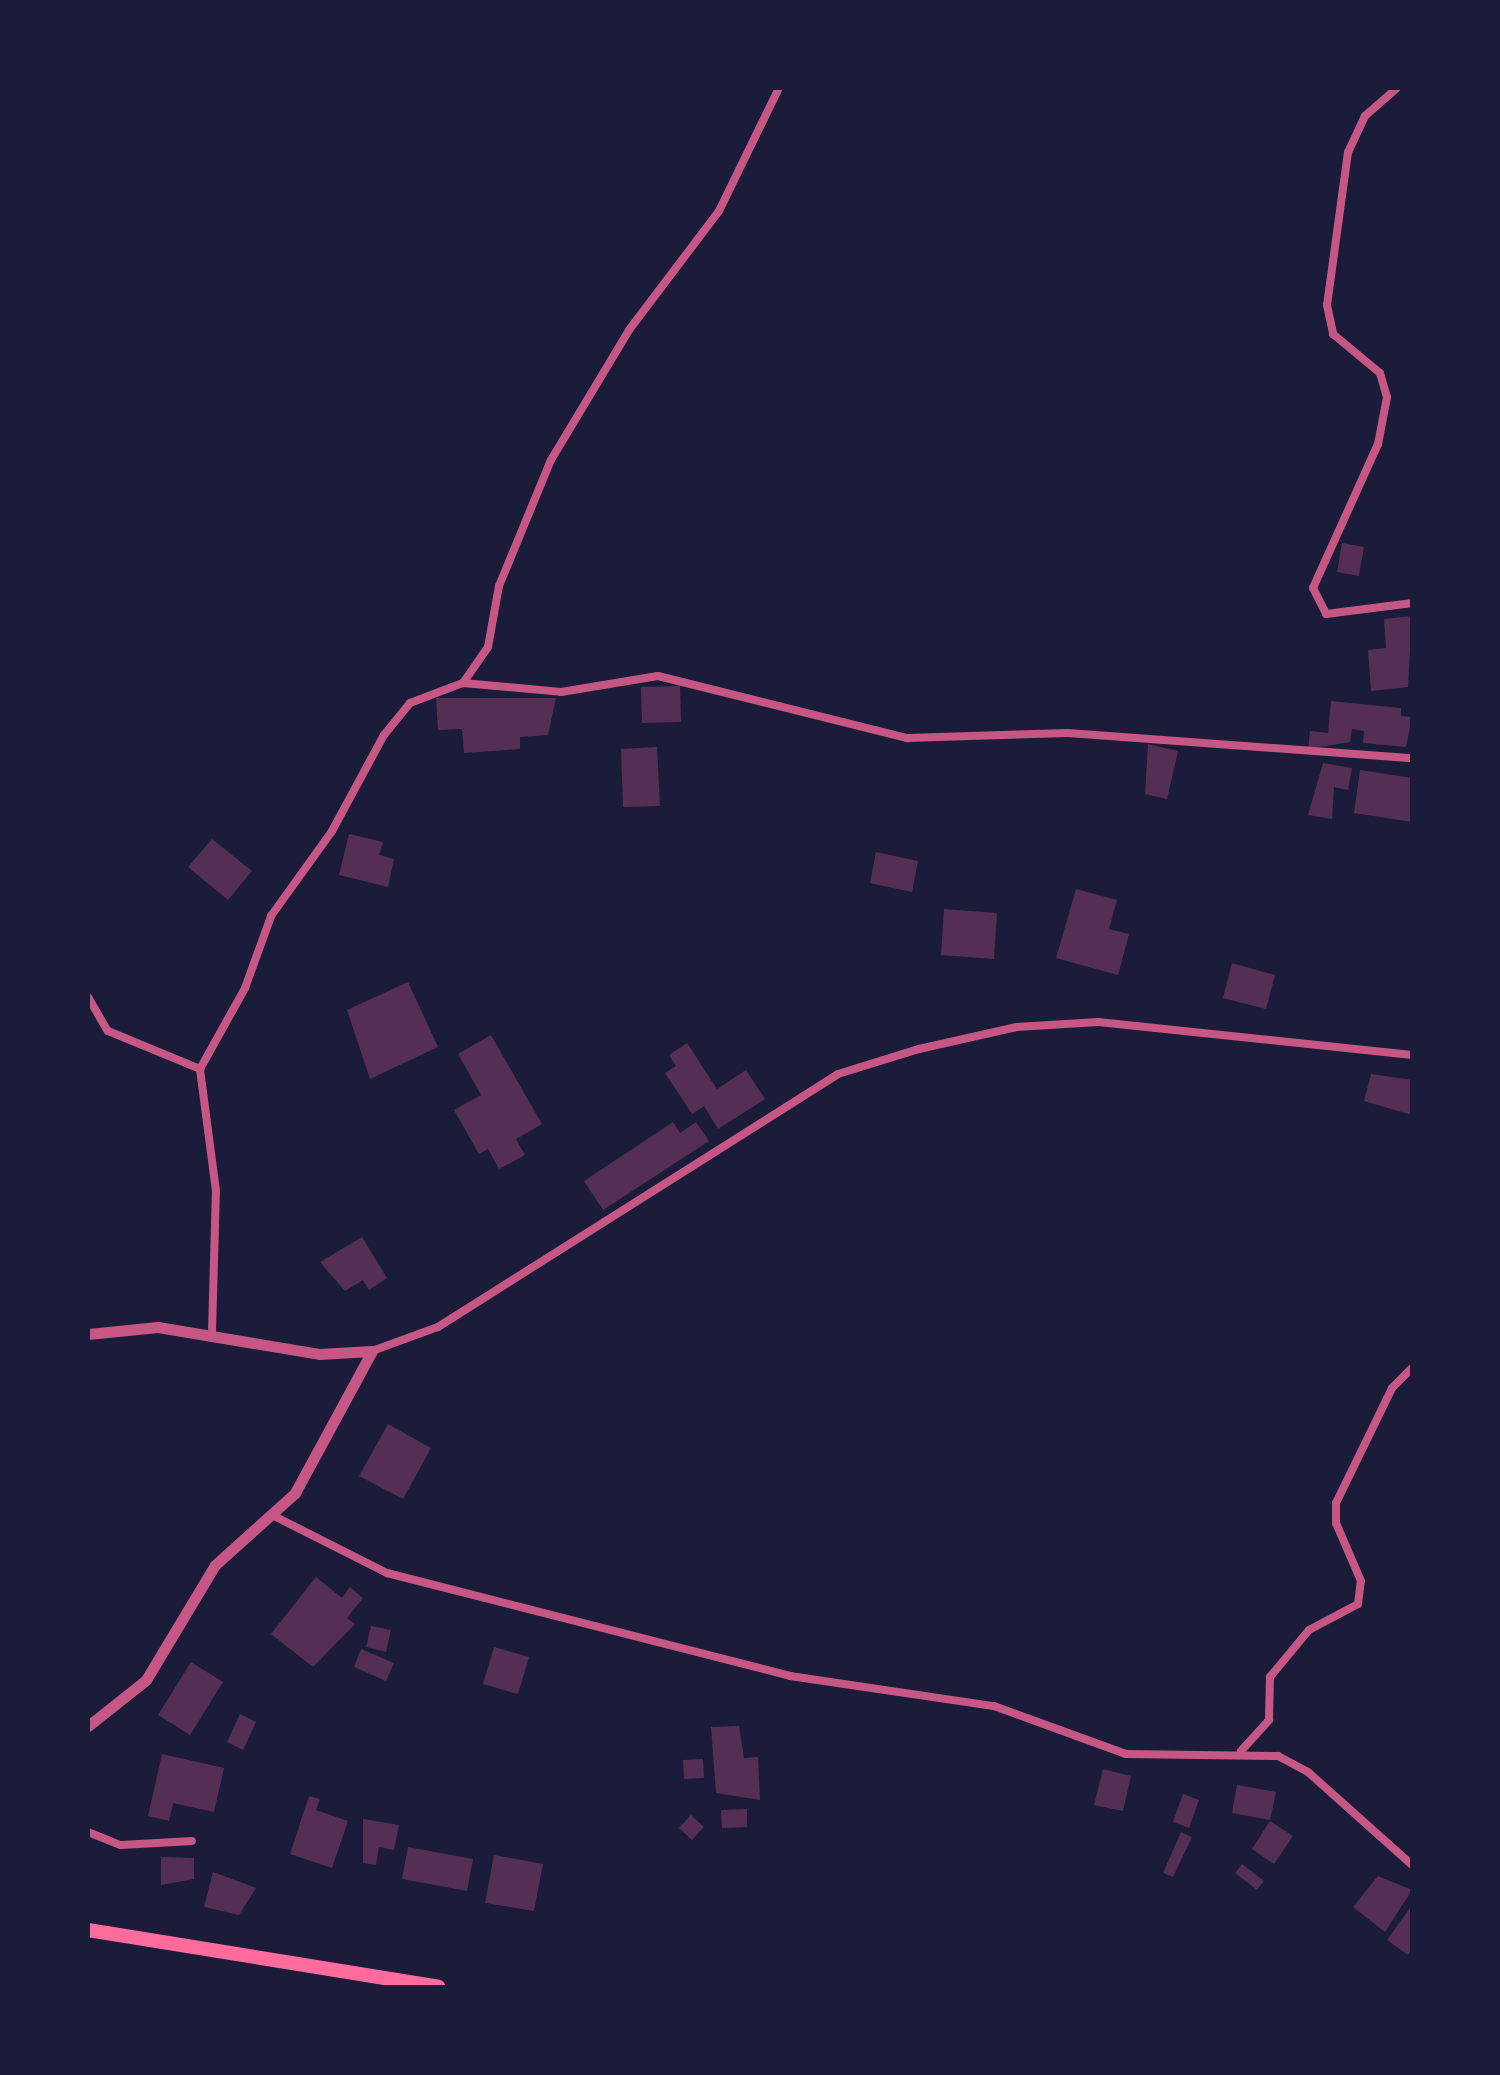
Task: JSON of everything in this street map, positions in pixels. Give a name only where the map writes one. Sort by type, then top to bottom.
[{"type":"main road","points":[[88,1930],[438,1987]]},
{"type":"street","points":[[463,683],[488,647],[499,586],[551,460],[629,330],[719,211],[779,88]]},
{"type":"street","points":[[1397,88],[1365,116],[1348,152],[1327,305],[1333,334],[1380,373],[1387,397],[1378,444],[1313,588],[1326,614],[1412,603]]},
{"type":"street","points":[[212,1332],[216,1191],[200,1069],[245,988],[271,916],[332,831],[384,735],[410,703],[463,683],[561,692],[658,676],[907,738],[1068,733],[1412,758]]},
{"type":"street","points":[[88,997],[108,1031],[200,1069]]},
{"type":"street","points":[[88,1334],[212,1332],[319,1354],[372,1351],[438,1327],[838,1074],[919,1049],[1017,1027],[1098,1022],[1412,1055]]},
{"type":"street","points":[[88,1726],[140,1687],[215,1565],[274,1516],[331,1437],[372,1351]]},
{"type":"street","points":[[1241,1751],[1269,1720],[1270,1677],[1309,1630],[1358,1604],[1361,1581],[1336,1523],[1336,1503],[1392,1388],[1412,1368]]},
{"type":"street","points":[[274,1516],[341,1556],[397,1577],[790,1676],[994,1706],[1117,1753],[1241,1751],[1301,1767],[1412,1865]]},
{"type":"street","points":[[88,1832],[121,1845],[192,1841]]},
{"type":"building","points":[[1342,543],[1364,547],[1359,576],[1337,572]]},
{"type":"building","points":[[1412,616],[1408,687],[1371,691],[1368,650],[1386,648],[1384,619]]},
{"type":"building","points":[[680,686],[681,722],[642,723],[641,687]]},
{"type":"building","points":[[436,698],[556,698],[548,735],[520,737],[520,749],[464,753],[462,729],[438,730]]},
{"type":"building","points":[[1331,701],[1401,708],[1401,716],[1412,717],[1406,747],[1363,743],[1364,731],[1352,729],[1350,742],[1308,749],[1310,731],[1328,733]]},
{"type":"building","points":[[1148,744],[1178,751],[1167,799],[1145,794]]},
{"type":"building","points":[[657,747],[660,806],[623,807],[621,749]]},
{"type":"building","points":[[1323,763],[1352,768],[1348,790],[1334,787],[1332,819],[1308,815]]},
{"type":"building","points":[[1360,770],[1412,778],[1412,822],[1354,813]]},
{"type":"building","points":[[349,834],[383,842],[379,855],[394,859],[388,887],[339,875]]},
{"type":"building","points":[[212,839],[252,871],[228,900],[188,867]]},
{"type":"building","points":[[876,852],[918,861],[912,892],[870,883]]},
{"type":"building","points":[[1076,889],[1117,900],[1109,929],[1129,934],[1118,975],[1056,958]]},
{"type":"building","points":[[944,909],[997,913],[994,959],[941,955]]},
{"type":"building","points":[[1232,963],[1275,975],[1266,1009],[1223,998]]},
{"type":"building","points":[[408,982],[438,1047],[370,1079],[347,1010]]},
{"type":"building","points":[[491,1035],[542,1124],[516,1139],[525,1155],[499,1169],[488,1149],[479,1154],[454,1110],[481,1095],[458,1054]]},
{"type":"building","points":[[687,1043],[717,1089],[746,1070],[765,1099],[718,1129],[704,1106],[692,1114],[665,1073],[676,1066],[669,1055]]},
{"type":"building","points":[[1371,1074],[1412,1080],[1412,1115],[1364,1101]]},
{"type":"building","points":[[673,1122],[680,1133],[696,1122],[709,1141],[603,1210],[584,1181]]},
{"type":"building","points":[[362,1237],[387,1278],[369,1290],[363,1280],[345,1291],[320,1262]]},
{"type":"building","points":[[388,1424],[431,1448],[403,1499],[359,1476]]},
{"type":"building","points":[[316,1577],[342,1598],[350,1587],[363,1598],[347,1618],[355,1624],[313,1667],[271,1634]]},
{"type":"building","points":[[371,1626],[391,1630],[386,1652],[366,1647]]},
{"type":"building","points":[[494,1647],[529,1657],[518,1694],[483,1684]]},
{"type":"building","points":[[361,1649],[394,1663],[386,1681],[354,1667]]},
{"type":"building","points":[[191,1662],[223,1682],[190,1735],[158,1715]]},
{"type":"building","points":[[240,1714],[256,1722],[243,1750],[227,1742]]},
{"type":"building","points":[[739,1726],[744,1758],[758,1757],[760,1800],[716,1793],[711,1727]]},
{"type":"building","points":[[162,1754],[224,1768],[214,1812],[173,1803],[169,1821],[148,1816]]},
{"type":"building","points":[[703,1759],[704,1778],[684,1779],[683,1760]]},
{"type":"building","points":[[1103,1769],[1131,1776],[1123,1811],[1094,1805]]},
{"type":"building","points":[[1237,1785],[1276,1792],[1270,1820],[1232,1813]]},
{"type":"building","points":[[1183,1794],[1199,1800],[1189,1828],[1173,1822]]},
{"type":"building","points":[[309,1796],[320,1799],[316,1810],[348,1821],[332,1868],[290,1854]]},
{"type":"building","points":[[747,1809],[747,1827],[722,1828],[721,1810]]},
{"type":"building","points":[[691,1815],[704,1827],[692,1840],[679,1828]]},
{"type":"building","points":[[363,1819],[399,1825],[394,1850],[379,1847],[376,1865],[363,1863]]},
{"type":"building","points":[[1270,1821],[1293,1836],[1274,1864],[1252,1849]]},
{"type":"building","points":[[1181,1832],[1192,1837],[1173,1877],[1163,1873]]},
{"type":"building","points":[[408,1847],[473,1859],[467,1891],[402,1879]]},
{"type":"building","points":[[494,1855],[543,1864],[534,1911],[485,1903]]},
{"type":"building","points":[[161,1857],[194,1858],[194,1879],[161,1885]]},
{"type":"building","points":[[1242,1864],[1264,1881],[1257,1890],[1235,1873]]},
{"type":"building","points":[[213,1872],[256,1888],[239,1915],[204,1907]]},
{"type":"building","points":[[1378,1876],[1412,1890],[1385,1932],[1353,1907]]},
{"type":"building","points":[[1412,1905],[1412,1949],[1408,1955],[1387,1940]]}]
